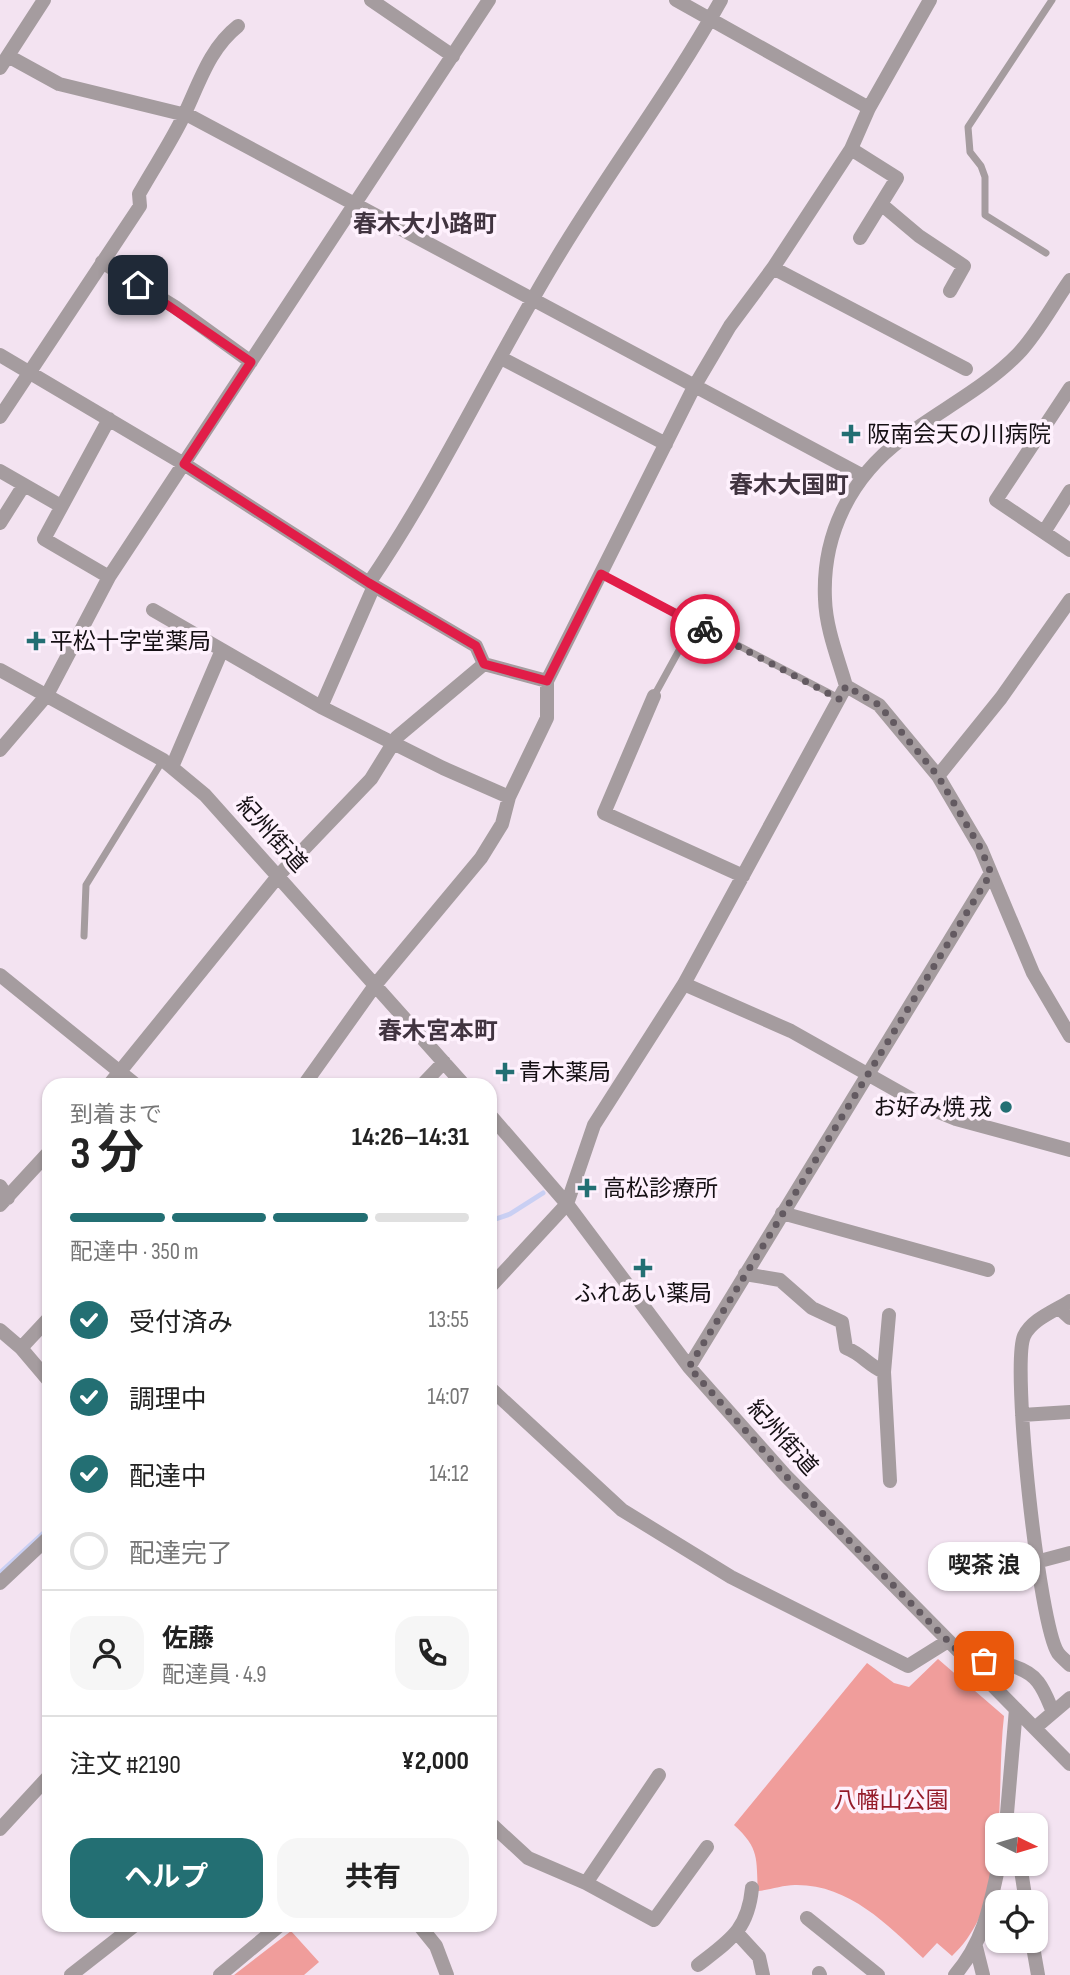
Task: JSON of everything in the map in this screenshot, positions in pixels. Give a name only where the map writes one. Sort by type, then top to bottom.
[{"type":"street","points":[[44,0],[4,62],[59,84],[184,114],[863,476]]},
{"type":"street","points":[[371,0],[453,56]]},
{"type":"street","points":[[0,750],[47,695],[109,578],[486,4],[470,0]]},
{"type":"street","points":[[676,0],[869,108]]},
{"type":"street","points":[[321,708],[371,585],[411,520],[532,299],[587,207],[652,113],[721,0]]},
{"type":"street","points":[[309,1078],[376,984],[481,858],[502,824],[509,797],[547,718],[547,681],[694,387],[730,326],[773,268],[851,149],[869,108],[930,0]]},
{"type":"street","points":[[0,416],[140,206],[139,194],[184,114],[208,62],[218,46],[239,26]]},
{"type":"street","points":[[851,149],[897,178],[860,238]]},
{"type":"street","points":[[881,204],[919,236],[964,266],[950,291]]},
{"type":"street","points":[[102,262],[174,307],[251,362]]},
{"type":"street","points":[[773,268],[966,369]]},
{"type":"street","points":[[497,1279],[567,1204],[594,1125],[684,984],[843,693],[825,598],[833,527],[863,476],[900,440],[986,380],[1018,353],[1070,280]]},
{"type":"street","points":[[0,355],[184,464],[371,585],[476,646],[484,664]]},
{"type":"street","points":[[501,358],[666,444]]},
{"type":"street","points":[[1070,388],[996,500],[1070,550]]},
{"type":"street","points":[[108,419],[44,538],[109,578]]},
{"type":"street","points":[[0,471],[61,506]]},
{"type":"street","points":[[0,523],[24,485]]},
{"type":"street","points":[[1044,532],[1070,491]]},
{"type":"street","points":[[938,776],[1001,698],[1070,600]]},
{"type":"street","points":[[153,610],[321,708],[509,797]]},
{"type":"street","points":[[168,763],[222,650]]},
{"type":"street","points":[[484,664],[547,681]]},
{"type":"street","points":[[115,1078],[279,875],[371,779],[393,742],[484,664]]},
{"type":"street","name":"紀州街道","points":[[0,670],[168,763],[205,794],[458,1078]]},
{"type":"street","points":[[843,693],[879,705],[938,776],[981,849],[1034,973],[1070,1036]]},
{"type":"street","points":[[654,696],[604,814],[743,876]]},
{"type":"street","points":[[689,1367],[991,873]]},
{"type":"street","points":[[0,975],[127,1078]]},
{"type":"street","points":[[684,984],[791,1031],[924,1106],[956,1119],[1070,1150]]},
{"type":"street","points":[[429,1078],[444,1062]]},
{"type":"street","name":"紀州街道","points":[[497,1123],[567,1204],[689,1367],[785,1475],[1070,1764]]},
{"type":"street","points":[[3,1196],[42,1159]]},
{"type":"street","points":[[782,1213],[988,1270]]},
{"type":"street","points":[[745,1274],[780,1280],[812,1308],[842,1322],[846,1348],[858,1352],[867,1364],[884,1372]]},
{"type":"street","points":[[1066,1309],[1030,1325],[1023,1339],[1022,1415],[1036,1562],[1057,1652],[1070,1665]]},
{"type":"street","points":[[889,1315],[884,1372],[890,1481]]},
{"type":"street","points":[[21,1348],[42,1326]]},
{"type":"street","points":[[0,1329],[42,1373]]},
{"type":"street","points":[[497,1394],[622,1510],[731,1577],[908,1666],[948,1641]]},
{"type":"street","points":[[1022,1415],[1070,1412]]},
{"type":"street","points":[[0,1583],[42,1544]]},
{"type":"street","points":[[1036,1562],[1070,1553]]},
{"type":"street","points":[[965,1658],[1003,1664],[1027,1673],[1038,1682],[1053,1712]]},
{"type":"street","points":[[1036,1727],[1070,1698]]},
{"type":"street","points":[[1008,1813],[1016,1709]]},
{"type":"street","points":[[586,1883],[659,1775]]},
{"type":"street","points":[[0,1829],[42,1784]]},
{"type":"street","points":[[1010,1801],[1012,1813]]},
{"type":"street","points":[[497,1829],[528,1858],[586,1883],[654,1920],[708,1847]]},
{"type":"street","points":[[955,1975],[976,1947],[989,1912],[996,1876]]},
{"type":"street","points":[[698,1965],[737,1933],[750,1910],[751,1888]]},
{"type":"street","points":[[807,1918],[878,1975]]},
{"type":"street","points":[[71,1975],[126,1932]]},
{"type":"street","points":[[219,1975],[271,1932]]},
{"type":"street","points":[[425,1932],[436,1946],[447,1975]]},
{"type":"street","points":[[737,1933],[759,1957],[763,1975]]},
{"type":"street","points":[[976,1947],[983,1975]]},
{"type":"street","points":[[1034,1953],[1038,1975]]},
{"type":"lane","points":[[1046,253],[985,215],[985,177],[981,166],[970,152],[968,127],[1052,0]]},
{"type":"lane","points":[[601,574],[694,623],[843,693]]},
{"type":"lane","points":[[654,696],[694,623]]},
{"type":"lane","points":[[84,936],[86,885],[168,763]]},
{"type":"green space","name":"八幡山公園","points":[[938,1659],[1004,1716],[999,1813],[985,1813],[985,1876],[992,1876],[988,1890],[985,1890],[984,1906],[971,1933],[952,1956],[937,1943],[923,1958],[865,1908],[832,1891],[795,1885],[758,1891],[755,1855],[748,1841],[734,1825],[867,1663],[894,1683],[909,1687]]},
{"type":"green space","points":[[290,1932],[319,1962],[304,1975],[234,1975]]},
{"type":"waterway","points":[[497,1219],[510,1214],[543,1193]]},
{"type":"waterway","points":[[0,1573],[42,1534]]},
{"type":"way so far","points":[[705,629],[839,699],[846,686],[879,705],[938,776],[981,849],[991,873],[689,1367],[785,1475],[965,1658],[984,1661]]},
{"type":"place","name":"阪南会天の川病院","points":[[851,434]]},
{"type":"place","name":"平松十字堂薬局","points":[[36,641]]},
{"type":"place","name":"青木薬局","points":[[505,1072]]},
{"type":"place","name":"お好み焼 戎","points":[[1006,1107]]},
{"type":"place","name":"高松診療所","points":[[587,1188]]},
{"type":"place","name":"ふれあい薬局","points":[[643,1268]]},
{"type":"place","name":"喫茶 浪","points":[[984,1661]]},
{"type":"district","name":"春木大小路町","points":[[425,224]]},
{"type":"district","name":"春木大国町","points":[[789,485]]},
{"type":"district","name":"春木宮本町","points":[[438,1031]]},
{"type":"route","points":[[138,285],[251,362],[184,464],[369,583],[476,646],[484,664],[547,681],[601,574],[705,629]]}]
